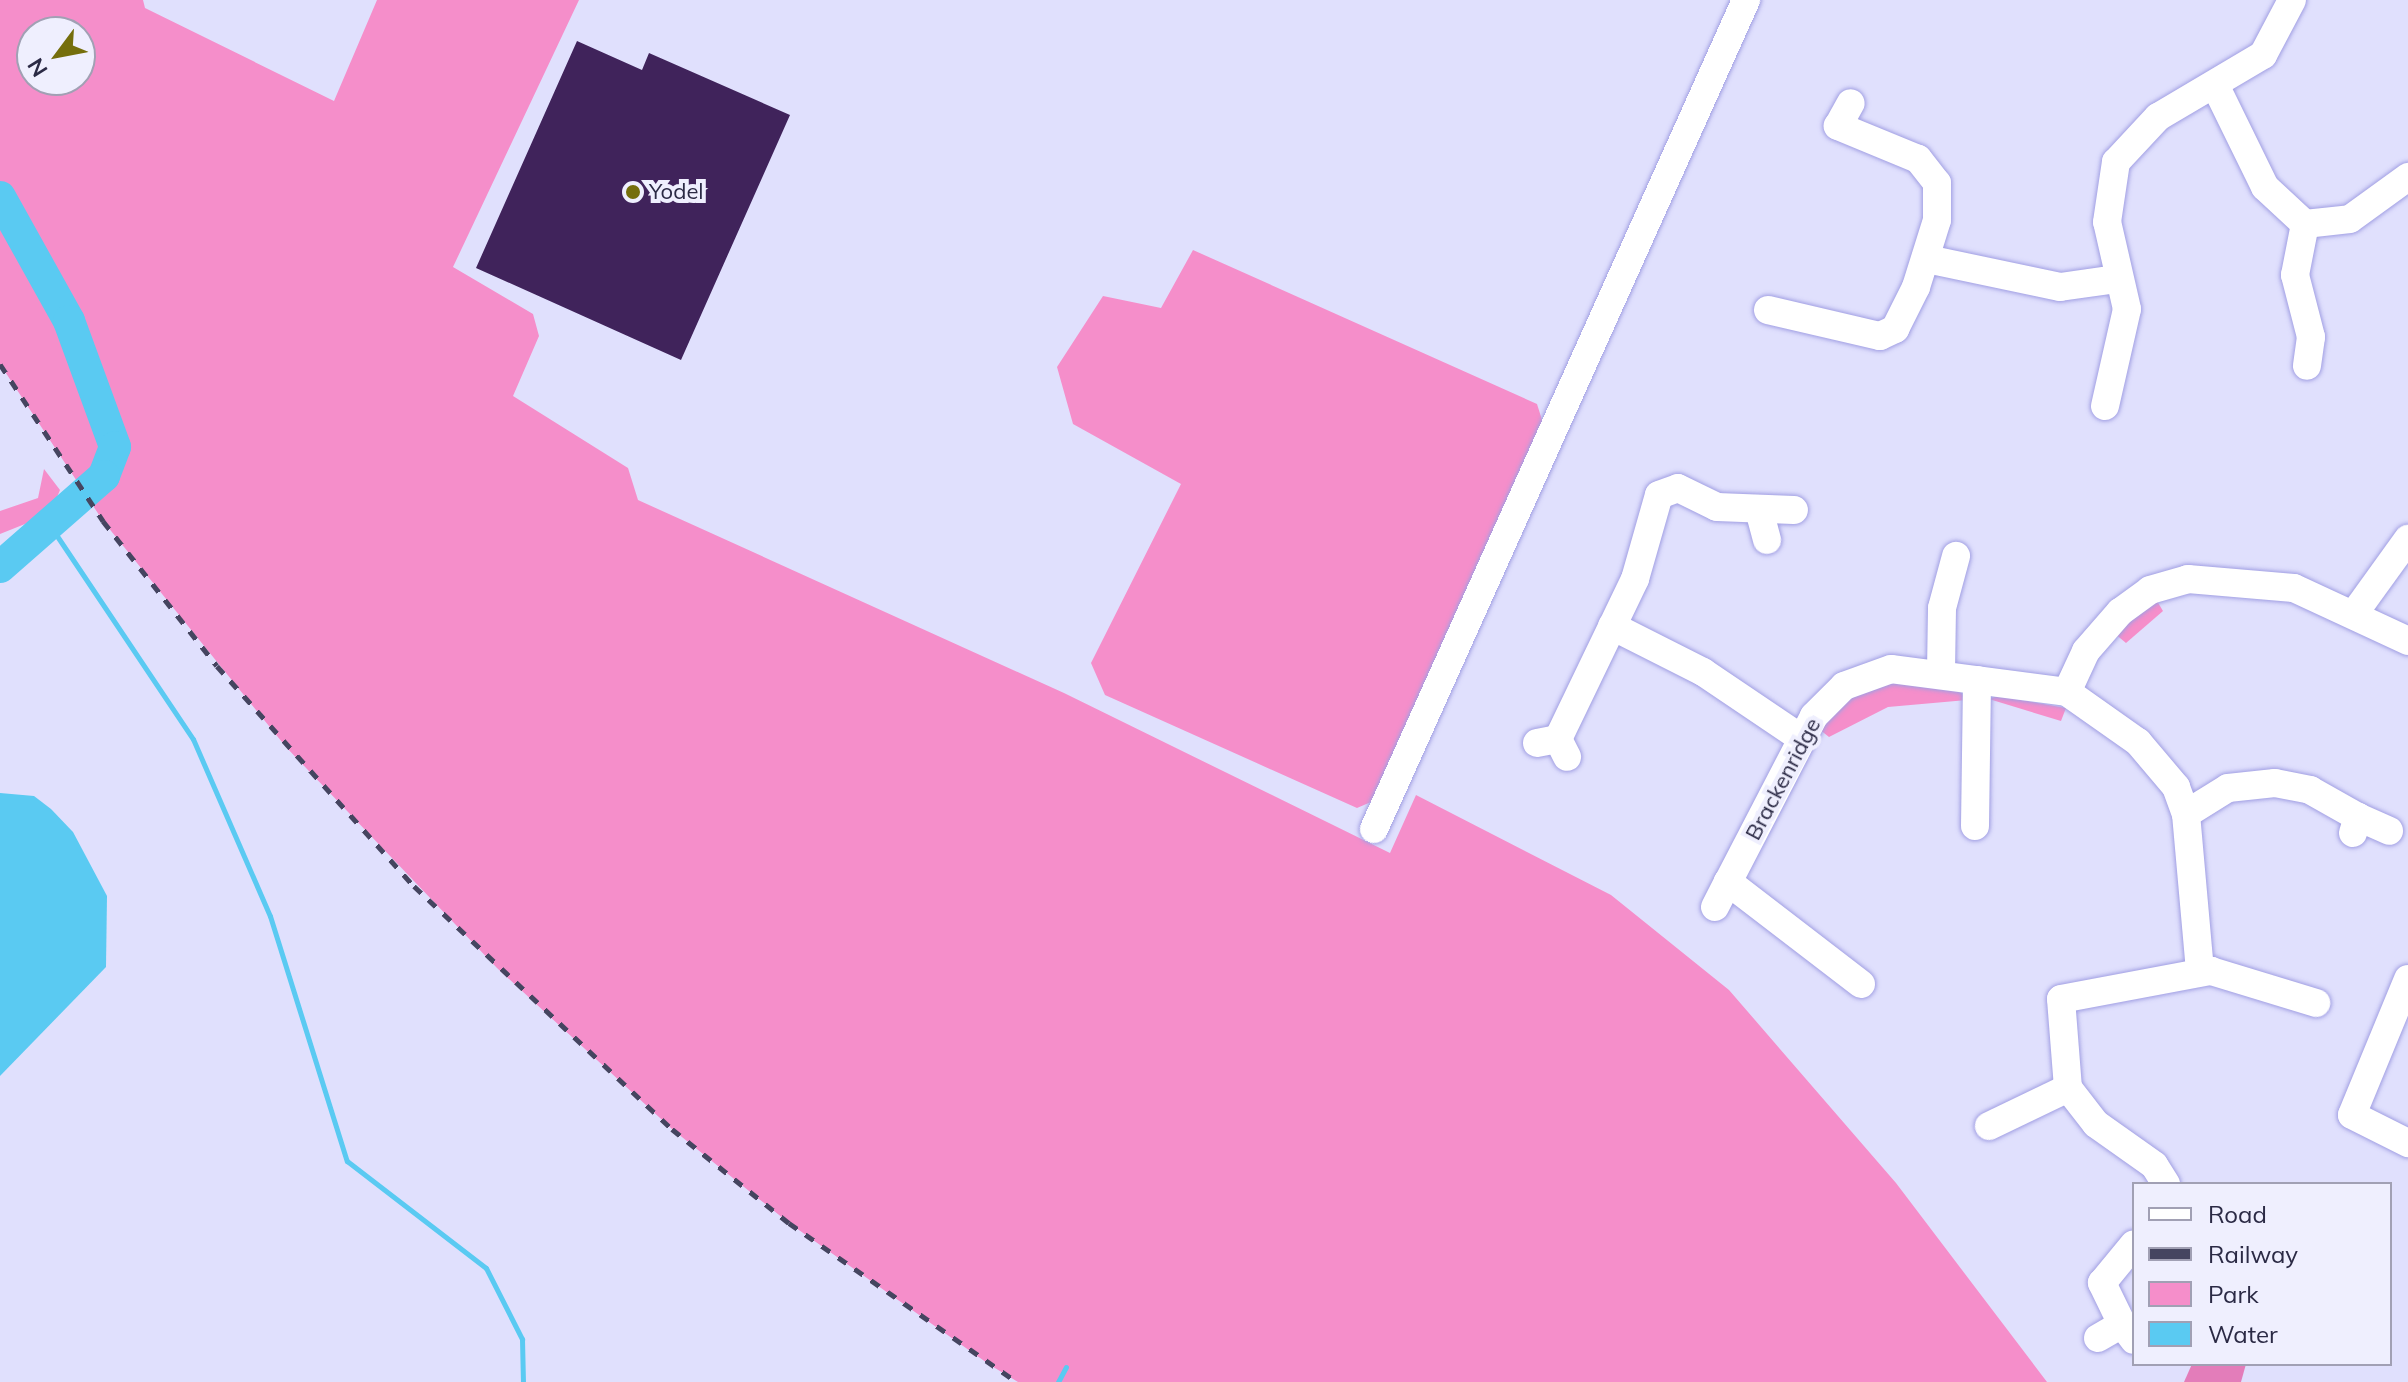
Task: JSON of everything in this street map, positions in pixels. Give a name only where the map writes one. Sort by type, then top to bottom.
[{"type":"street","points":[[1374,829],[1746,0]]},
{"type":"street","points":[[2106,410],[2125,330],[2107,222],[2116,162],[2158,117],[2217,89],[2263,55],[2292,0]]},
{"type":"street","points":[[2217,89],[2265,187],[2305,224],[2350,219],[2408,177]]},
{"type":"street","points":[[1766,311],[1880,336],[1906,311],[1927,259],[1939,201],[1930,169],[1838,126],[1851,103]]},
{"type":"street","points":[[2305,224],[2295,275],[2311,337],[2307,370]]},
{"type":"street","points":[[1927,259],[2060,287],[2117,279]]},
{"type":"street","points":[[1554,746],[1612,626],[1662,492],[1678,488],[1717,507],[1794,510]]},
{"type":"street","points":[[1759,510],[1767,540]]},
{"type":"street","points":[[2356,611],[2408,539]]},
{"type":"street","points":[[1941,672],[1942,608],[1956,556]]},
{"type":"street","points":[[2200,971],[2186,814],[2176,787],[2138,742],[2067,692],[2104,626],[2160,585],[2267,584],[2356,611],[2408,641]]},
{"type":"street","points":[[1612,626],[1703,672],[1801,738]]},
{"type":"street","name":"Brackenridge","points":[[1715,907],[1801,738],[1824,704],[1859,678],[1891,669],[1941,672],[2067,692]]},
{"type":"street","points":[[1975,831],[1977,680]]},
{"type":"street","points":[[2186,814],[2228,788],[2275,783],[2310,790],[2355,826],[2389,831]]},
{"type":"street","points":[[1728,882],[1863,986]]},
{"type":"street","points":[[2173,1182],[2096,1124],[2068,1088],[2061,999],[2200,971],[2249,977],[2317,1005]]},
{"type":"street","points":[[2408,979],[2352,1115],[2408,1143]]},
{"type":"street","points":[[1988,1133],[2068,1088]]},
{"type":"street","points":[[2118,1334],[2102,1283],[2132,1246]]},
{"type":"green space","points":[[0,0],[143,0],[145,8],[334,101],[377,0],[579,0],[453,267],[533,314],[539,336],[513,396],[628,468],[638,500],[1064,693],[1390,853],[1416,795],[1611,895],[1729,990],[1896,1183],[2047,1382],[1018,1382],[789,1223],[672,1129],[497,968],[286,747],[103,521],[0,364]]},
{"type":"green space","points":[[1193,250],[1537,404],[1543,423],[1378,799],[1357,808],[1105,695],[1091,663],[1181,484],[1073,424],[1057,367],[1103,296],[1161,308]]},
{"type":"green space","points":[[44,469],[60,490],[50,514],[0,534],[0,511],[38,498]]},
{"type":"green space","points":[[2157,601],[2163,611],[2126,643],[2114,633]]},
{"type":"green space","points":[[1879,680],[1958,689],[1967,700],[1888,707],[1829,737],[1819,729],[1835,708]]},
{"type":"green space","points":[[1998,696],[2066,708],[2061,721],[1989,699]]},
{"type":"shaded area","points":[[2191,1366],[2245,1366],[2241,1382],[2184,1382]]},
{"type":"water","points":[[0,793],[34,796],[51,809],[73,832],[107,896],[106,967],[0,1076]]},
{"type":"building","name":"Yodel","points":[[577,41],[642,70],[649,53],[790,115],[681,360],[476,268]]},
{"type":"waterway","points":[[0,197],[69,321],[115,447],[104,476],[0,567]]},
{"type":"waterway","points":[[51,527],[193,739],[270,916],[347,1161],[486,1268],[522,1339],[523,1382]]},
{"type":"waterway","points":[[1058,1382],[1066,1367]]},
{"type":"railway","points":[[0,364],[103,521],[217,666],[414,886],[672,1129],[789,1223],[1017,1382]]},
{"type":"place","name":"Yodel","points":[[633,192]]}]
